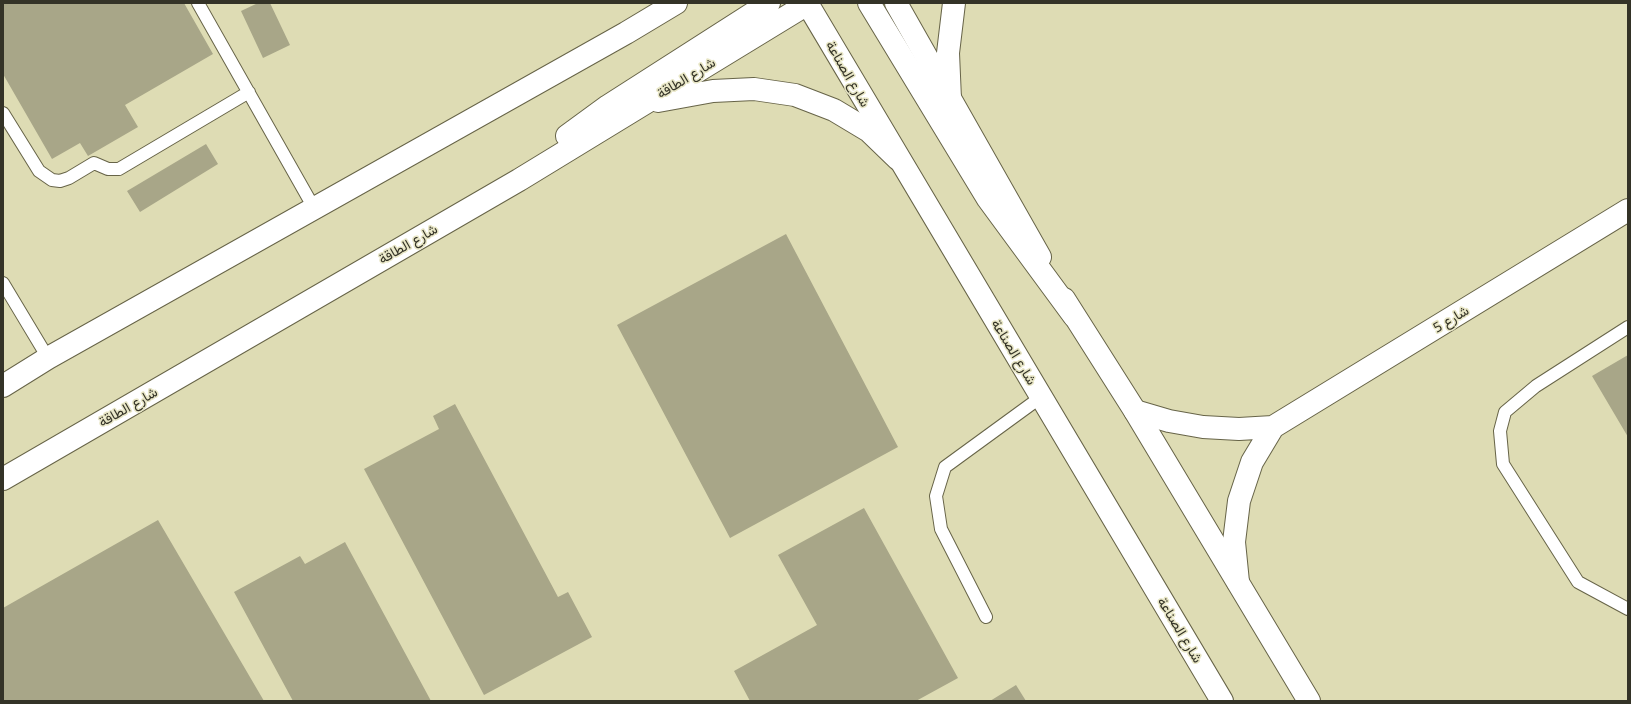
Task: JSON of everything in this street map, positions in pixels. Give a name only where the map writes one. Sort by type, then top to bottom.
[{"type":"main road","points":[[626,33],[651,3]]},
{"type":"main road","points":[[3,386],[48,358],[626,33],[676,3]]},
{"type":"main road","points":[[519,180],[569,134],[608,106],[769,3]]},
{"type":"main road","name":"شارع الطاقة","points":[[3,479],[519,180],[808,3]]},
{"type":"main road","name":"شارع الصناعة","points":[[808,3],[898,159],[1222,701]]},
{"type":"main road","points":[[869,3],[988,199],[1074,316]]},
{"type":"main road","points":[[896,3],[1074,316],[1135,410],[1309,701]]},
{"type":"main road","points":[[950,99],[948,53],[954,3]]},
{"type":"main road","points":[[646,102],[713,92],[747,90],[795,95],[839,113],[868,131],[898,159]]},
{"type":"main road","name":"شارع 5","points":[[1135,410],[1169,421],[1203,427],[1239,430],[1273,427],[1628,210]]},
{"type":"main road","name":"شارع 5","points":[[1238,582],[1234,542],[1239,501],[1252,462],[1273,427]]},
{"type":"lane","points":[[198,3],[314,208]]},
{"type":"lane","points":[[3,113],[39,171],[52,180],[60,181],[69,178],[94,163],[108,169],[119,169],[249,92]]},
{"type":"lane","points":[[3,283],[48,358]]},
{"type":"lane","points":[[1628,327],[1536,386],[1505,412],[1500,431],[1504,464],[1578,582],[1628,609]]},
{"type":"lane","points":[[986,617],[941,529],[936,496],[945,467],[1041,397]]},
{"type":"shaded area","points":[[3,3],[1628,3],[1628,701],[3,701]]},
{"type":"building","points":[[3,3],[184,3],[213,54],[125,105],[138,127],[88,156],[80,143],[52,159],[3,74]]},
{"type":"building","points":[[258,3],[270,3],[290,45],[263,58],[241,11]]},
{"type":"building","points":[[206,144],[218,164],[140,212],[127,191]]},
{"type":"building","points":[[786,234],[898,447],[730,538],[617,325]]},
{"type":"building","points":[[1628,355],[1628,437],[1592,376]]},
{"type":"building","points":[[455,404],[558,597],[568,592],[592,637],[484,695],[364,469],[439,429],[433,416]]},
{"type":"building","points":[[864,508],[958,678],[916,701],[750,701],[734,671],[817,625],[778,555]]},
{"type":"building","points":[[158,520],[264,701],[3,701],[3,608]]},
{"type":"building","points":[[345,542],[431,701],[293,701],[234,592],[300,556],[305,564]]},
{"type":"building","points":[[1016,685],[1026,701],[990,701]]}]
